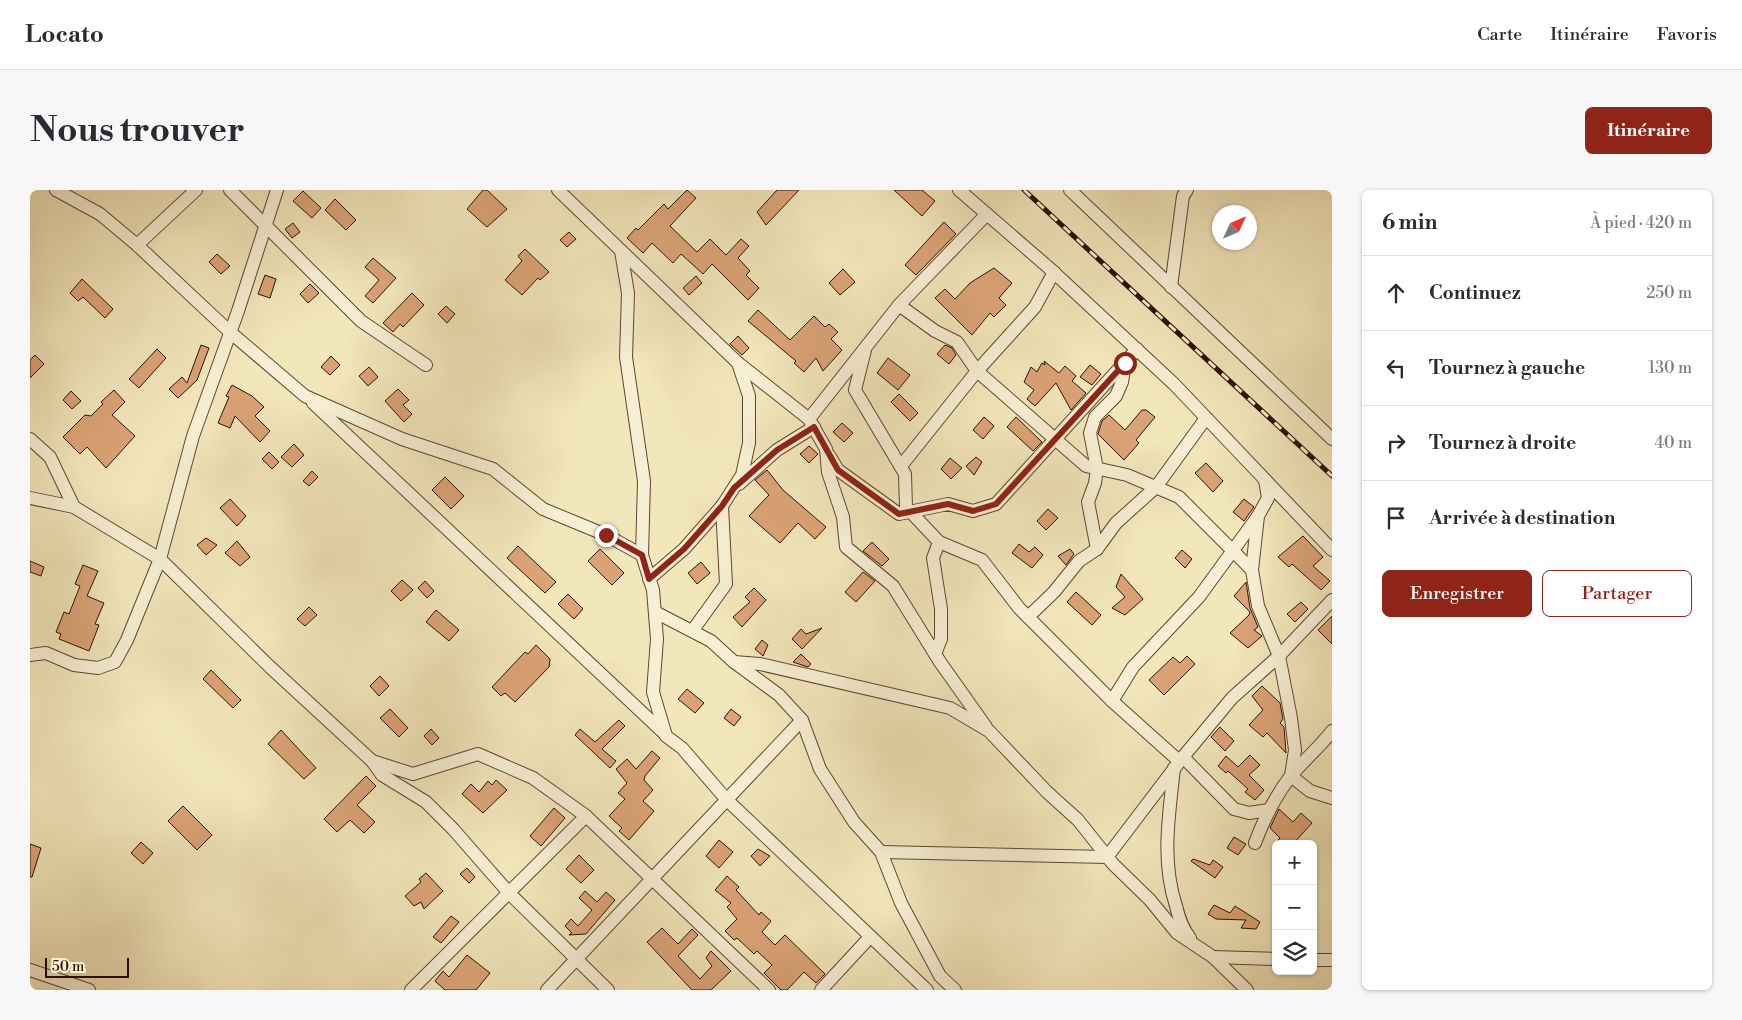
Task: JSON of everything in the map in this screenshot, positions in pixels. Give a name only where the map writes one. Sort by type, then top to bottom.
[{"type":"street","points":[[56,190],[100,214]]},
{"type":"street","points":[[75,190],[230,332],[305,396],[666,736],[682,748],[726,799],[927,990]]},
{"type":"street","points":[[137,245],[196,190]]},
{"type":"street","points":[[230,190],[361,321],[426,365]]},
{"type":"street","points":[[30,655],[46,653],[74,665],[98,668],[115,662],[128,640],[160,559],[193,436],[277,190]]},
{"type":"street","points":[[558,190],[738,363],[812,423],[838,470],[899,514],[948,504],[973,511],[996,504],[1137,349]]},
{"type":"street","points":[[959,190],[1054,272],[1137,349],[1332,550]]},
{"type":"street","points":[[1070,190],[1332,439]]},
{"type":"street","points":[[1171,287],[1183,196],[1188,190]]},
{"type":"street","points":[[734,488],[777,450],[812,423],[899,305],[987,214]]},
{"type":"street","points":[[621,251],[628,293],[626,357],[644,481],[642,555],[655,612],[657,639],[653,692],[666,736]]},
{"type":"street","points":[[900,466],[978,371],[1035,307],[1054,272]]},
{"type":"street","points":[[899,305],[935,331],[957,342],[978,371],[1054,441],[1086,466],[1127,475],[1179,497],[1252,570]]},
{"type":"street","points":[[865,350],[856,390],[905,474],[906,507],[939,542],[982,560],[1028,616],[1112,701],[1234,809],[1249,813],[1269,810]]},
{"type":"street","points":[[649,579],[684,549],[723,511],[742,476],[749,443],[749,396],[738,363]]},
{"type":"street","points":[[1097,549],[1088,502],[1095,483],[1097,469],[1090,433],[1095,418],[1116,396],[1122,382],[1125,363]]},
{"type":"street","points":[[305,396],[402,439],[493,469],[543,509],[606,535],[642,555]]},
{"type":"street","points":[[1028,616],[1054,592],[1079,561],[1097,549],[1116,522],[1156,487],[1206,418]]},
{"type":"street","points":[[30,439],[50,457],[74,507]]},
{"type":"street","points":[[826,449],[828,472],[843,517],[846,547],[893,586],[935,654],[989,731],[1046,792],[1078,820],[1107,857],[1150,900],[1177,933],[1213,957],[1247,990]]},
{"type":"street","points":[[1112,701],[1133,667],[1199,597],[1258,516],[1268,498],[1265,480]]},
{"type":"street","points":[[30,498],[74,507],[160,559],[270,667],[372,761],[382,775],[426,802],[509,893],[608,990]]},
{"type":"street","points":[[693,630],[726,584],[723,511]]},
{"type":"street","points":[[1258,516],[1252,570],[1258,606],[1279,656],[1295,750],[1291,776]]},
{"type":"street","points":[[935,654],[941,639],[941,609],[933,558],[939,542]]},
{"type":"street","points":[[1107,857],[1179,762],[1232,698],[1279,656],[1332,600]]},
{"type":"street","points":[[655,612],[711,641],[734,662],[779,695],[802,720],[820,769],[854,822],[880,852],[901,903],[940,976],[955,990]]},
{"type":"street","points":[[734,662],[760,664],[950,708],[989,731]]},
{"type":"street","points":[[547,990],[802,720]]},
{"type":"street","points":[[1255,843],[1269,810],[1291,776],[1322,745],[1332,731]]},
{"type":"street","points":[[372,761],[413,774],[478,754],[533,778],[586,816],[769,990]]},
{"type":"street","points":[[1179,762],[1165,842],[1168,883],[1183,929],[1198,947]]},
{"type":"street","points":[[1291,776],[1310,792],[1332,798]]},
{"type":"street","points":[[412,990],[422,985],[509,893],[586,816]]},
{"type":"street","points":[[880,852],[1107,857]]},
{"type":"street","points":[[821,990],[870,937]]},
{"type":"street","points":[[1213,957],[1272,959]]},
{"type":"street","points":[[1317,960],[1332,960]]},
{"type":"street","points":[[30,970],[89,990]]},
{"type":"building","points":[[483,190],[487,190],[507,209],[487,227],[467,209]]},
{"type":"building","points":[[687,190],[696,198],[670,226],[697,252],[710,239],[726,255],[741,239],[749,246],[738,258],[750,271],[746,275],[759,288],[748,300],[712,264],[703,274],[681,254],[673,263],[652,243],[643,253],[627,238],[636,228],[638,230],[664,204],[668,209]]},
{"type":"building","points":[[777,190],[799,190],[766,225],[757,212]]},
{"type":"building","points":[[894,190],[922,190],[935,201],[922,216]]},
{"type":"building","points":[[303,191],[321,208],[312,218],[293,201]]},
{"type":"building","points":[[335,199],[356,220],[346,230],[325,210]]},
{"type":"building","points":[[944,222],[956,234],[916,275],[905,265]]},
{"type":"building","points":[[293,223],[300,232],[292,238],[285,229]]},
{"type":"building","points":[[569,232],[576,239],[567,247],[560,240]]},
{"type":"building","points":[[525,249],[549,272],[540,280],[538,278],[522,295],[505,280],[522,261],[518,256]]},
{"type":"building","points":[[217,254],[230,266],[221,274],[209,262]]},
{"type":"building","points":[[373,258],[396,278],[373,303],[365,296],[379,280],[365,267]]},
{"type":"building","points":[[994,268],[1012,283],[999,298],[1006,305],[994,317],[990,313],[972,335],[935,298],[945,289],[955,299],[970,283]]},
{"type":"building","points":[[843,269],[855,282],[840,295],[829,283]]},
{"type":"building","points":[[265,275],[276,279],[270,298],[258,294]]},
{"type":"building","points":[[696,276],[702,283],[689,295],[683,288]]},
{"type":"building","points":[[82,279],[113,309],[105,318],[83,297],[78,301],[70,293]]},
{"type":"building","points":[[310,284],[319,293],[308,303],[300,294]]},
{"type":"building","points":[[412,293],[424,305],[403,327],[400,324],[393,332],[383,323]]},
{"type":"building","points":[[446,306],[455,314],[447,323],[438,314]]},
{"type":"building","points":[[758,310],[790,340],[814,316],[825,327],[829,324],[838,332],[831,339],[842,350],[823,371],[816,358],[804,372],[794,363],[796,361],[748,321]]},
{"type":"building","points":[[738,336],[749,348],[742,355],[730,344]]},
{"type":"building","points":[[201,345],[209,348],[197,380],[178,398],[169,389],[182,377],[187,383]]},
{"type":"building","points":[[945,345],[952,348],[956,355],[949,364],[937,354]]},
{"type":"building","points":[[157,349],[166,358],[139,388],[129,379]]},
{"type":"building","points":[[35,355],[44,364],[30,378],[30,360]]},
{"type":"building","points":[[331,356],[340,365],[330,375],[321,367]]},
{"type":"building","points":[[888,358],[910,375],[898,390],[877,373]]},
{"type":"building","points":[[1044,361],[1059,373],[1065,366],[1076,376],[1072,381],[1086,393],[1071,410],[1056,383],[1035,406],[1027,399],[1034,390],[1024,382],[1031,367],[1037,372],[1042,363],[1045,365]]},
{"type":"building","points":[[1090,365],[1101,374],[1092,385],[1080,377]]},
{"type":"building","points":[[369,367],[378,377],[368,386],[359,376]]},
{"type":"building","points":[[232,385],[252,396],[264,407],[255,416],[270,431],[260,442],[235,416],[230,428],[218,423],[229,397],[226,396]]},
{"type":"building","points":[[398,389],[409,400],[403,405],[412,414],[404,422],[385,401]]},
{"type":"building","points":[[114,390],[125,402],[112,415],[135,436],[106,468],[87,447],[80,454],[63,437],[85,415],[91,416],[103,404],[101,402]]},
{"type":"building","points":[[71,391],[81,401],[72,409],[63,400]]},
{"type":"building","points":[[899,394],[918,413],[910,421],[891,402]]},
{"type":"building","points":[[1142,410],[1146,410],[1155,417],[1136,440],[1139,443],[1124,460],[1098,434],[1102,421],[1109,415],[1125,430]]},
{"type":"building","points":[[984,417],[994,426],[983,439],[973,430]]},
{"type":"building","points":[[1016,417],[1042,442],[1033,451],[1007,427]]},
{"type":"building","points":[[842,423],[853,433],[844,442],[833,432]]},
{"type":"building","points":[[294,444],[304,455],[292,467],[281,457]]},
{"type":"building","points":[[809,446],[818,454],[809,463],[800,454]]},
{"type":"building","points":[[269,452],[279,462],[272,469],[262,459]]},
{"type":"building","points":[[976,457],[982,462],[974,475],[966,466]]},
{"type":"building","points":[[950,458],[962,468],[951,479],[941,469]]},
{"type":"building","points":[[1206,463],[1223,481],[1213,492],[1195,473]]},
{"type":"building","points":[[767,470],[783,490],[826,527],[815,539],[798,523],[780,543],[749,516],[769,495],[755,480]]},
{"type":"building","points":[[312,471],[318,477],[309,486],[303,481]]},
{"type":"building","points":[[445,477],[464,496],[451,509],[432,490]]},
{"type":"building","points":[[230,499],[246,516],[237,526],[220,508]]},
{"type":"building","points":[[1244,499],[1254,507],[1244,521],[1233,512]]},
{"type":"building","points":[[1048,509],[1058,518],[1046,530],[1037,521]]},
{"type":"building","points":[[1303,536],[1323,557],[1313,566],[1330,581],[1321,590],[1292,564],[1289,567],[1278,557]]},
{"type":"building","points":[[206,538],[217,545],[206,555],[197,545]]},
{"type":"building","points":[[237,541],[250,557],[240,566],[225,553]]},
{"type":"building","points":[[872,542],[889,559],[882,566],[863,551]]},
{"type":"building","points":[[1019,544],[1029,552],[1035,547],[1043,555],[1032,568],[1012,553]]},
{"type":"building","points":[[518,546],[556,582],[545,593],[507,558]]},
{"type":"building","points":[[600,549],[624,573],[612,585],[588,561]]},
{"type":"building","points":[[1070,549],[1074,554],[1066,565],[1058,556]]},
{"type":"building","points":[[1182,550],[1192,559],[1185,568],[1175,558]]},
{"type":"building","points":[[30,561],[44,567],[41,576],[30,572]]},
{"type":"building","points":[[701,562],[710,573],[697,584],[688,573]]},
{"type":"building","points":[[83,565],[98,571],[87,596],[104,603],[95,624],[99,625],[89,651],[59,639],[61,634],[56,632],[64,612],[69,614],[80,586],[75,584]]},
{"type":"building","points":[[863,572],[875,581],[856,602],[845,592]]},
{"type":"building","points":[[1121,574],[1143,599],[1125,615],[1112,608],[1125,597],[1116,587]]},
{"type":"building","points":[[402,580],[413,590],[401,601],[391,591]]},
{"type":"building","points":[[425,581],[434,591],[427,598],[418,588]]},
{"type":"building","points":[[1246,582],[1250,608],[1258,627],[1254,630],[1262,636],[1248,648],[1230,633],[1250,612],[1234,596]]},
{"type":"building","points":[[754,588],[766,600],[742,627],[733,617],[750,602],[745,597]]},
{"type":"building","points":[[1076,592],[1101,615],[1092,625],[1067,602]]},
{"type":"building","points":[[568,594],[583,609],[574,619],[558,604]]},
{"type":"building","points":[[1301,602],[1308,609],[1295,622],[1287,614]]},
{"type":"building","points":[[309,607],[317,615],[305,626],[297,619]]},
{"type":"building","points":[[436,610],[459,630],[449,641],[426,622]]},
{"type":"building","points":[[1332,616],[1332,644],[1318,630]]},
{"type":"building","points":[[822,628],[802,649],[792,639],[801,629],[806,634]]},
{"type":"building","points":[[762,640],[768,645],[763,656],[755,649]]},
{"type":"building","points":[[536,645],[550,659],[549,667],[515,702],[505,693],[501,696],[492,687],[525,652],[528,654]]},
{"type":"building","points":[[801,654],[811,664],[808,667],[793,662]]},
{"type":"building","points":[[1187,656],[1195,664],[1164,695],[1149,680],[1173,657],[1180,663]]},
{"type":"building","points":[[211,670],[241,700],[233,708],[203,679]]},
{"type":"building","points":[[380,676],[389,686],[379,696],[370,686]]},
{"type":"building","points":[[1262,686],[1280,703],[1283,719],[1280,723],[1284,727],[1286,753],[1267,733],[1263,737],[1249,725],[1263,710],[1252,696]]},
{"type":"building","points":[[687,689],[704,703],[695,713],[678,699]]},
{"type":"building","points":[[390,709],[408,728],[399,737],[380,718]]},
{"type":"building","points":[[731,709],[741,717],[734,726],[724,718]]},
{"type":"building","points":[[619,720],[625,726],[602,749],[616,761],[610,768],[575,735],[580,729],[595,742]]},
{"type":"building","points":[[1220,727],[1234,741],[1225,751],[1211,737]]},
{"type":"building","points":[[431,729],[439,738],[432,745],[424,736]]},
{"type":"building","points":[[281,730],[316,768],[304,779],[268,744]]},
{"type":"building","points":[[652,751],[660,758],[645,776],[644,780],[653,790],[643,801],[654,811],[629,840],[619,831],[622,828],[609,816],[625,799],[618,793],[627,783],[616,769],[627,759],[636,769]]},
{"type":"building","points":[[1250,755],[1260,765],[1249,775],[1264,790],[1255,800],[1245,792],[1248,789],[1228,771],[1226,773],[1218,766],[1226,756],[1238,767]]},
{"type":"building","points":[[366,776],[376,786],[357,805],[375,822],[364,833],[350,820],[337,832],[324,819]]},
{"type":"building","points":[[496,780],[507,790],[483,813],[462,794],[471,784],[479,792],[488,781],[492,785]]},
{"type":"building","points":[[183,806],[212,835],[197,850],[168,821]]},
{"type":"building","points":[[554,808],[565,818],[541,846],[530,836]]},
{"type":"building","points":[[1279,809],[1293,822],[1301,813],[1312,823],[1297,840],[1278,840],[1280,838],[1270,828]]},
{"type":"building","points":[[1234,837],[1246,844],[1238,855],[1227,848]]},
{"type":"building","points":[[719,840],[733,852],[719,868],[706,856]]},
{"type":"building","points":[[141,842],[153,853],[143,864],[131,853]]},
{"type":"building","points":[[30,844],[41,848],[32,877],[30,877]]},
{"type":"building","points":[[758,849],[770,856],[760,866],[751,856]]},
{"type":"building","points":[[579,855],[594,870],[581,883],[566,869]]},
{"type":"building","points":[[1193,859],[1210,865],[1213,860],[1223,867],[1215,878],[1191,861]]},
{"type":"building","points":[[467,868],[475,877],[469,883],[460,874]]},
{"type":"building","points":[[426,873],[443,891],[424,909],[421,902],[414,906],[405,896],[421,882],[419,879]]},
{"type":"building","points":[[727,876],[739,887],[736,890],[759,915],[761,912],[771,921],[762,932],[775,945],[785,935],[825,974],[816,983],[804,972],[787,990],[781,990],[764,973],[772,965],[757,951],[754,954],[737,938],[734,940],[725,931],[737,919],[727,907],[731,903],[715,890]]},
{"type":"building","points":[[585,891],[597,902],[606,892],[615,900],[586,934],[569,935],[572,933],[565,926],[571,919],[578,926],[592,910],[579,898]]},
{"type":"building","points":[[1214,905],[1230,913],[1235,906],[1260,922],[1256,929],[1241,928],[1246,920],[1216,919],[1208,914]]},
{"type":"building","points":[[451,916],[459,922],[441,943],[433,937]]},
{"type":"building","points":[[662,928],[678,944],[692,929],[698,935],[678,956],[700,979],[712,966],[706,958],[711,951],[731,971],[711,990],[692,990],[647,942]]},
{"type":"building","points":[[467,955],[490,973],[476,990],[445,990],[435,981],[443,971],[449,977]]},
{"type":"railway","points":[[1024,190],[1332,476]]},
{"type":"route","points":[[606,535],[642,555],[649,579],[684,549],[722,506],[734,488],[777,450],[814,427],[838,470],[899,514],[924,507],[948,504],[973,511],[996,504],[1125,363]]}]
